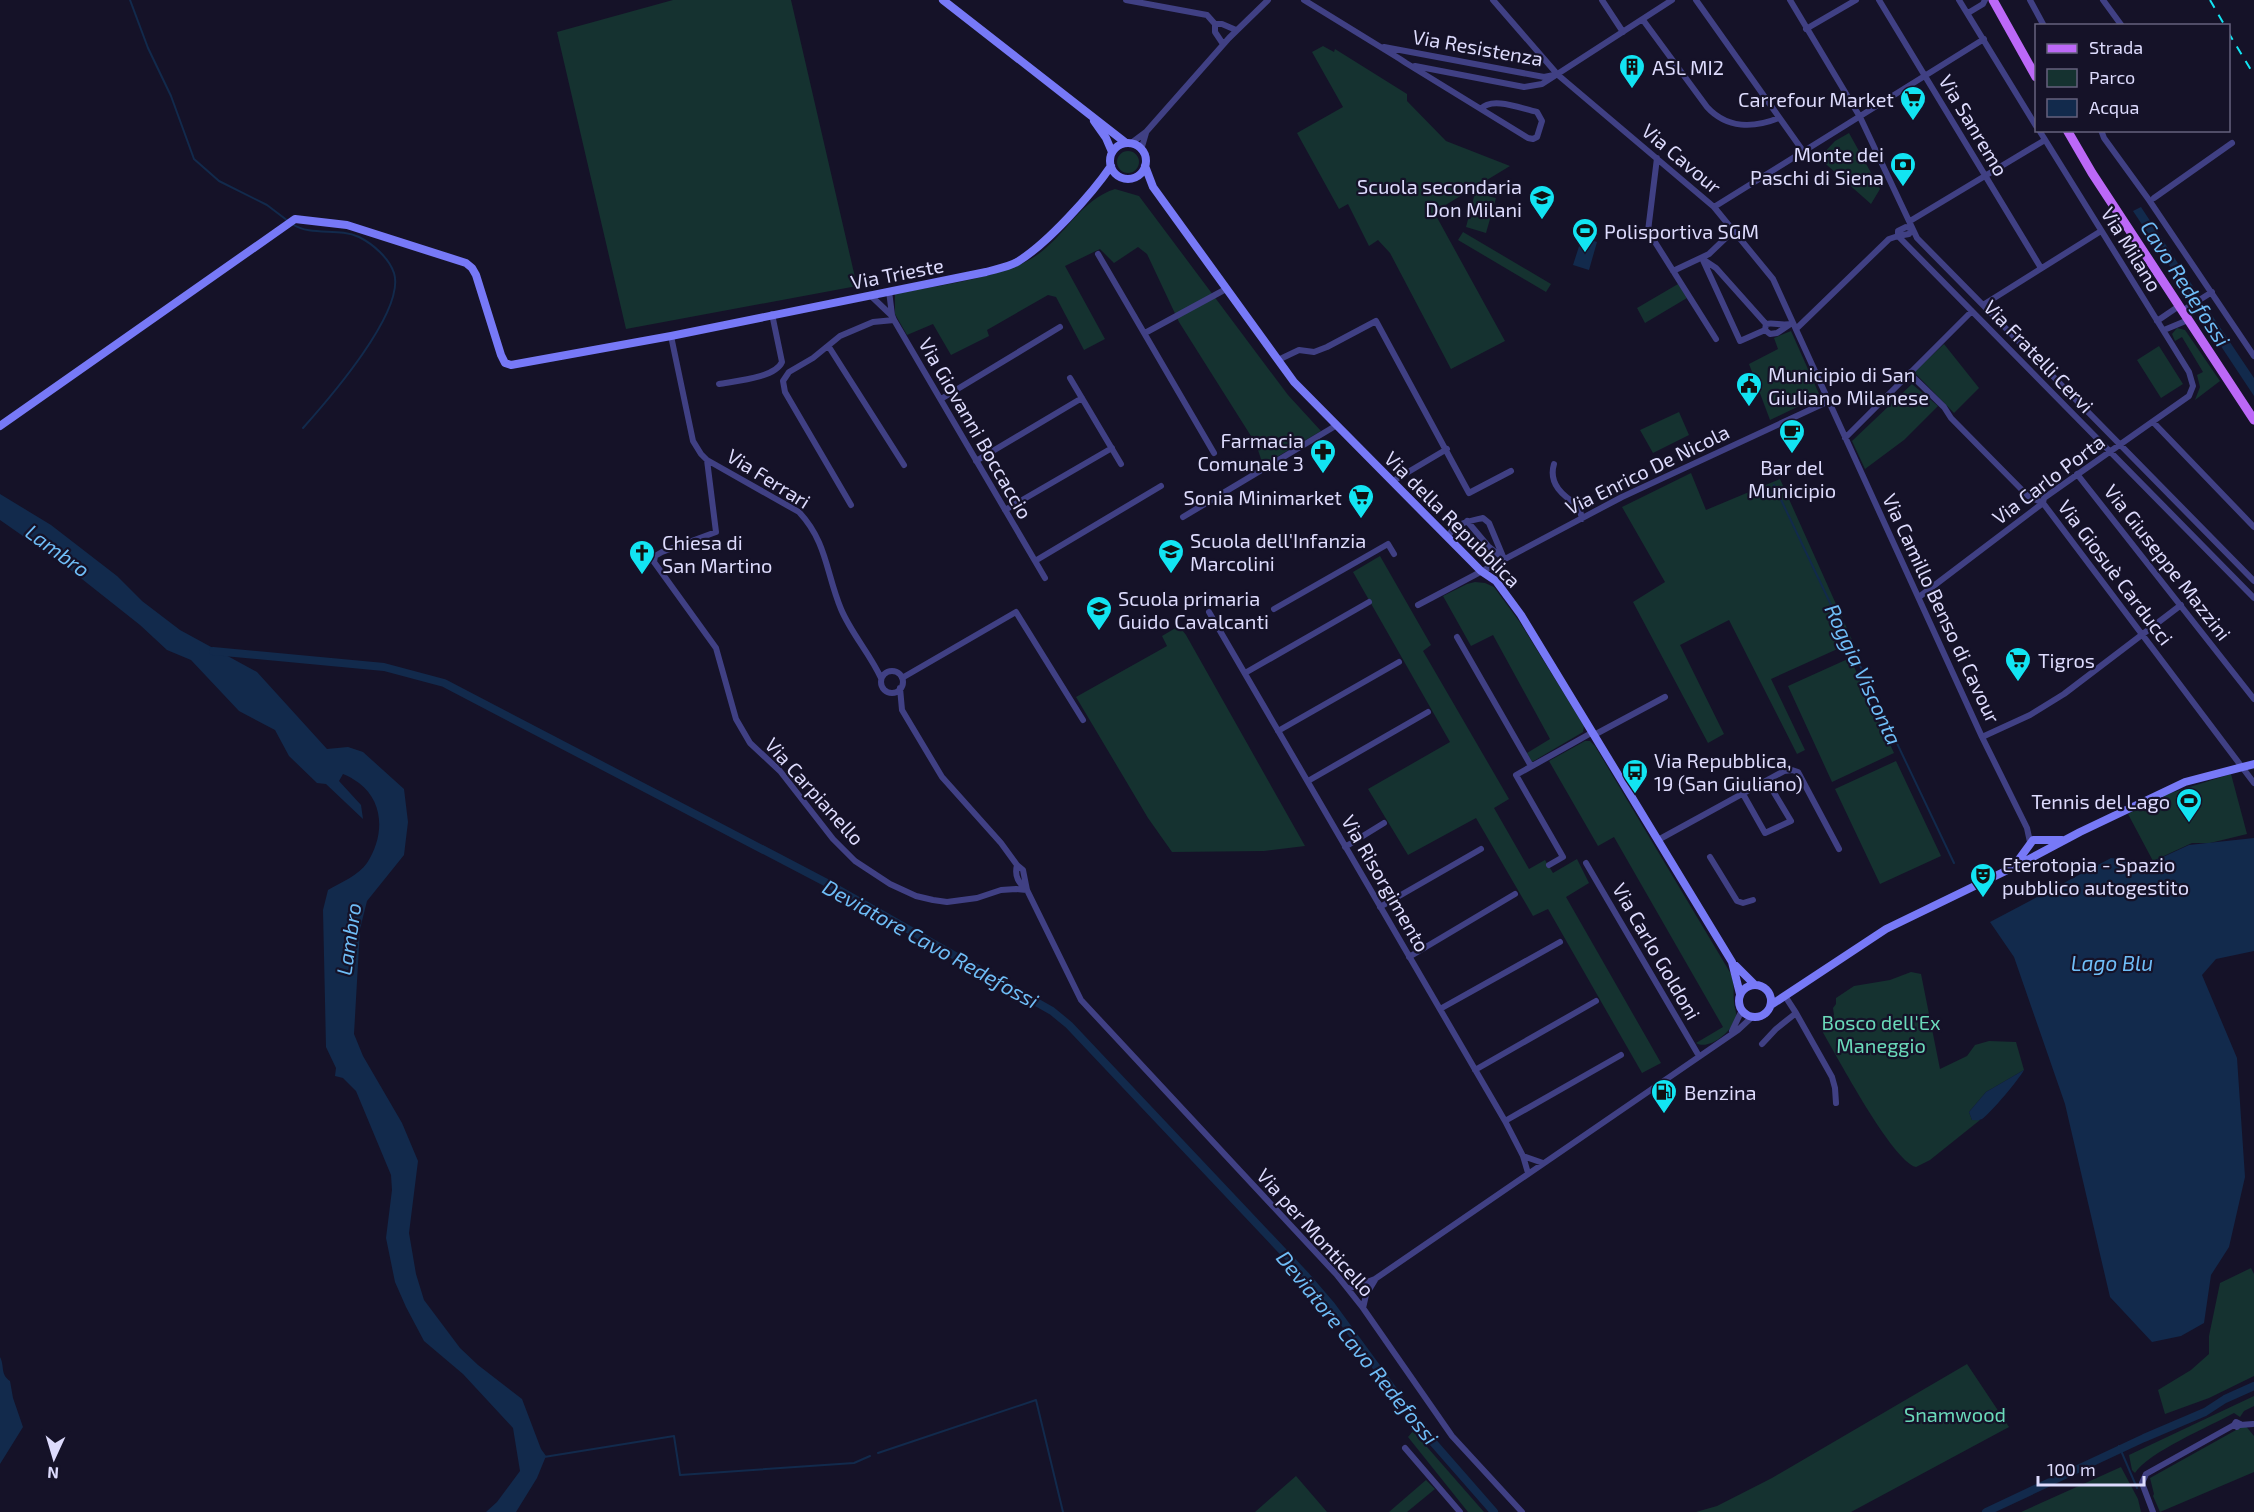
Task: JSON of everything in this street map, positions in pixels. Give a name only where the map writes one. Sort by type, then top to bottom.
[{"type":"main road","points":[[1993,0],[2035,74]]},
{"type":"main road","points":[[2068,132],[2092,173],[2254,420]]},
{"type":"street","points":[[943,0],[1084,109],[1117,138],[1141,150],[1146,160],[1145,166],[1136,177],[1129,179],[1119,176],[1111,166],[1112,152],[1106,138],[1084,109]]},
{"type":"street","points":[[1126,0],[1207,15],[1215,24],[1215,32],[1223,44]]},
{"type":"street","points":[[1112,152],[1120,145],[1128,144],[1146,132],[1223,44],[1268,0]]},
{"type":"street","name":"Via Resistenza","points":[[1304,0],[1481,110],[1531,139],[1537,137],[1542,121],[1537,112],[1494,103],[1485,105],[1481,110]]},
{"type":"street","points":[[1602,0],[1623,32]]},
{"type":"street","points":[[1558,75],[1672,0]]},
{"type":"street","points":[[1696,0],[1803,151]]},
{"type":"street","points":[[1702,258],[1716,268],[1770,334],[1793,326],[1889,239],[1909,234],[1912,229],[1911,220],[1860,117],[1790,0]]},
{"type":"street","points":[[1806,29],[1856,0]]},
{"type":"street","name":"Via Sanremo","points":[[1879,0],[2041,268]]},
{"type":"street","points":[[1959,0],[2035,123]]},
{"type":"street","points":[[1968,13],[1983,4],[1985,0]]},
{"type":"street","points":[[2030,0],[2043,24]]},
{"type":"street","points":[[2103,0],[2121,24]]},
{"type":"street","name":"Via Cavour","points":[[1496,1],[1558,75],[1714,207],[1773,279],[1829,401]]},
{"type":"street","points":[[1643,20],[1707,107],[1716,115],[1752,126],[1779,118]]},
{"type":"street","points":[[1215,24],[1222,24],[1236,30]]},
{"type":"street","points":[[1714,207],[1984,39]]},
{"type":"street","name":"Via Resistenza","points":[[1380,47],[1544,77],[1558,75]]},
{"type":"street","name":"Via Resistenza","points":[[1406,63],[1524,87],[1542,84],[1558,75]]},
{"type":"street","points":[[1141,150],[1146,132]]},
{"type":"street","name":"Via Milano","points":[[2040,132],[2164,330],[2189,372],[2193,386]]},
{"type":"street","points":[[2102,132],[2149,200],[2209,294],[2254,356]]},
{"type":"street","points":[[1911,220],[2045,140]]},
{"type":"street","points":[[2154,198],[2232,143]]},
{"type":"street","points":[[1657,158],[1648,231],[1716,339]]},
{"type":"street","name":"Via Trieste","points":[[0,426],[291,222],[347,225],[466,263],[476,275],[501,355],[505,363],[511,365],[671,336],[986,272],[1014,263],[1034,250],[1099,183],[1111,166]]},
{"type":"street","name":"Via della Repubblica","points":[[1145,166],[1153,188],[1294,382],[1481,570],[1496,581],[1521,615],[1732,962],[1754,984]]},
{"type":"street","name":"Via Trieste","points":[[1099,183],[1119,176]]},
{"type":"street","name":"Via della Repubblica","points":[[1136,177],[1153,188]]},
{"type":"street","name":"Via Fratelli Cervi","points":[[1912,229],[1917,238],[2254,581]]},
{"type":"street","points":[[1673,271],[1709,254],[1733,231]]},
{"type":"street","points":[[1983,305],[2101,231]]},
{"type":"street","name":"Via Fratelli Cervi","points":[[1898,236],[2254,598]]},
{"type":"street","points":[[1098,254],[1214,453]]},
{"type":"street","points":[[1702,258],[1740,341],[1766,327],[1793,326]]},
{"type":"street","points":[[1145,333],[1226,289]]},
{"type":"street","name":"Via Giovanni Boccaccio","points":[[889,291],[893,317],[1045,578]]},
{"type":"street","points":[[2157,321],[2209,294]]},
{"type":"street","points":[[870,295],[893,317]]},
{"type":"street","points":[[1845,438],[1972,311]]},
{"type":"street","points":[[719,384],[764,375],[774,372],[781,366],[772,314]]},
{"type":"street","points":[[851,505],[784,392],[783,381],[789,372],[829,347],[840,336],[861,326],[893,317]]},
{"type":"street","points":[[2164,330],[2188,320]]},
{"type":"street","name":"Via della Repubblica","points":[[1278,360],[1299,350],[1314,352],[1327,347],[1376,321],[1469,493],[1511,471]]},
{"type":"street","points":[[941,399],[1060,327]]},
{"type":"street","name":"Via Ferrari","points":[[671,336],[693,441],[707,460],[799,512],[810,523],[819,538],[842,610],[881,678]]},
{"type":"street","points":[[829,347],[904,465]]},
{"type":"street","name":"Via Giosuè Carducci","points":[[1909,373],[2028,496],[2043,502],[2254,783]]},
{"type":"street","points":[[1070,378],[1122,464]]},
{"type":"street","name":"Via Carlo Porta","points":[[1919,597],[2043,502],[2044,498],[2189,396],[2193,386]]},
{"type":"street","points":[[976,461],[1082,398]]},
{"type":"street","name":"Via Camillo Benso di Cavour","points":[[1829,401],[1982,737],[2034,842]]},
{"type":"street","name":"Via Enrico De Nicola","points":[[1418,605],[1622,497],[1829,401]]},
{"type":"street","points":[[2153,422],[2254,527]]},
{"type":"street","points":[[1183,517],[1337,425]]},
{"type":"street","points":[[1005,510],[1112,448]]},
{"type":"street","points":[[1393,481],[1447,449]]},
{"type":"street","name":"Via Carpianello","points":[[707,460],[716,532],[662,552],[655,556],[654,562],[716,648],[736,719],[750,743],[780,771],[833,839],[855,861],[890,884],[916,896],[947,902],[977,898],[1001,890],[1027,891]]},
{"type":"street","points":[[1554,464],[1552,473],[1554,483],[1562,494],[1579,506],[1582,519]]},
{"type":"street","name":"Via Giuseppe Mazzini","points":[[2078,474],[2254,699]]},
{"type":"street","points":[[1035,561],[1161,486]]},
{"type":"street","points":[[1448,537],[1451,531],[1467,521],[1483,518],[1489,523],[1504,559]]},
{"type":"street","points":[[1467,521],[1488,546],[1504,559]]},
{"type":"street","points":[[1274,609],[1388,544],[1394,554]]},
{"type":"street","points":[[1245,673],[1369,602]]},
{"type":"street","points":[[1982,737],[2030,715],[2074,686],[2181,605]]},
{"type":"street","points":[[902,678],[897,672],[890,671],[881,678],[881,685],[885,691],[892,692],[900,688],[902,678],[1016,612],[1083,720]]},
{"type":"street","name":"Via Risorgimento","points":[[1209,612],[1505,1121],[1523,1156],[1528,1173]]},
{"type":"street","points":[[1457,637],[1531,766]]},
{"type":"street","points":[[1278,731],[1400,662]]},
{"type":"street","name":"Via per Monticello","points":[[900,688],[902,710],[942,777],[1001,843],[1017,865],[1017,879],[1027,891],[1073,986],[1093,1014],[1348,1289],[1452,1436],[1522,1512]]},
{"type":"street","points":[[1549,865],[1563,857],[1516,775],[1665,697]]},
{"type":"street","points":[[1308,781],[1428,712]]},
{"type":"street","points":[[1348,1289],[1375,1279],[1752,1017],[1764,1015],[1771,1005],[1792,990],[1886,929],[2185,782],[2212,773],[2254,764]]},
{"type":"street","points":[[1658,840],[1784,771],[1792,770],[1797,772],[1839,849]]},
{"type":"street","points":[[1743,794],[1765,833],[1791,821],[1767,781]]},
{"type":"street","points":[[1345,846],[1384,823]]},
{"type":"street","points":[[2014,866],[2034,842],[2066,840]]},
{"type":"street","points":[[2034,842],[2044,847],[2040,854]]},
{"type":"street","points":[[2034,842],[2031,853],[2040,854]]},
{"type":"street","points":[[1380,907],[1482,849]]},
{"type":"street","points":[[1710,857],[1737,901],[1743,903],[1753,900]]},
{"type":"street","name":"Via Carlo Goldoni","points":[[1586,863],[1699,1056]]},
{"type":"street","points":[[1409,957],[1515,894]]},
{"type":"street","points":[[1440,1009],[1560,942]]},
{"type":"street","name":"Via della Repubblica","points":[[1732,962],[1740,994]]},
{"type":"street","points":[[1752,1017],[1742,1010],[1739,1002],[1740,994],[1746,987],[1754,984],[1779,993],[1792,990]]},
{"type":"street","points":[[1768,990],[1772,998],[1771,1005]]},
{"type":"street","points":[[1785,996],[1832,1077],[1836,1103]]},
{"type":"street","points":[[1475,1070],[1596,1001]]},
{"type":"street","points":[[1730,1034],[1742,1010]]},
{"type":"street","points":[[1762,1044],[1796,1013]]},
{"type":"street","points":[[1505,1121],[1621,1055]]},
{"type":"street","points":[[1523,1156],[1543,1163]]},
{"type":"street","points":[[1362,1308],[1375,1279]]},
{"type":"street","points":[[2153,1512],[2142,1483],[2146,1474],[2237,1425],[2253,1424]]},
{"type":"street","points":[[1405,1448],[1460,1512]]},
{"type":"green space","points":[[673,0],[791,0],[857,286],[626,329],[557,32]]},
{"type":"green space","points":[[1323,46],[1334,52],[1335,49],[1407,94],[1407,101],[1446,141],[1510,166],[1434,212],[1505,341],[1451,369],[1390,253],[1378,240],[1369,246],[1348,204],[1339,209],[1297,133],[1343,107],[1312,52]]},
{"type":"green space","points":[[1849,133],[1880,189],[1871,204],[1819,158],[1835,141]]},
{"type":"green space","points":[[1128,151],[1136,154],[1139,162],[1136,170],[1128,173],[1120,170],[1117,162],[1120,154]]},
{"type":"green space","points":[[1115,189],[1139,196],[1288,395],[1321,431],[1263,465],[1256,444],[1179,322],[1147,254],[1138,247],[1114,263],[1100,249],[1065,266],[1105,339],[1084,350],[1056,297],[1048,295],[987,330],[989,336],[951,355],[933,324],[907,335],[895,314],[895,294],[986,276],[1020,264],[1045,249],[1092,202]]},
{"type":"green space","points":[[1475,193],[1496,198],[1486,233],[1466,227]]},
{"type":"green space","points":[[1463,232],[1551,284],[1546,292],[1458,240]]},
{"type":"green space","points":[[1678,284],[1687,298],[1645,323],[1637,308]]},
{"type":"green space","points":[[2177,328],[2185,330],[2220,381],[2195,400],[2200,387],[2197,375],[2203,372],[2182,337],[2175,341],[2172,334]]},
{"type":"green space","points":[[1791,331],[1820,396],[1770,420],[1749,364],[1778,349],[1774,338]]},
{"type":"green space","points":[[1944,344],[1979,388],[1954,413],[1914,372]]},
{"type":"green space","points":[[2159,346],[2183,384],[2161,398],[2137,360]]},
{"type":"green space","points":[[1912,384],[1938,406],[1904,440],[1865,469],[1852,441]]},
{"type":"green space","points":[[1679,412],[1689,435],[1653,453],[1640,430]]},
{"type":"green space","points":[[1691,473],[1706,510],[1780,479],[1853,642],[1771,679],[1805,750],[1797,754],[1729,620],[1680,645],[1724,734],[1708,743],[1633,602],[1665,582],[1622,507]]},
{"type":"green space","points":[[1380,556],[1431,645],[1423,651],[1509,799],[1494,808],[1529,869],[1545,860],[1553,873],[1577,859],[1589,883],[1566,897],[1661,1063],[1642,1073],[1548,909],[1533,916],[1476,818],[1408,855],[1368,789],[1450,742],[1353,572]]},
{"type":"green space","points":[[1475,582],[1494,587],[1519,621],[1584,726],[1583,732],[1532,762],[1527,753],[1550,739],[1493,635],[1471,646],[1443,596]]},
{"type":"green space","points":[[1179,626],[1305,846],[1264,851],[1172,852],[1148,818],[1076,697],[1167,646],[1162,636]]},
{"type":"green space","points":[[1850,658],[1894,753],[1832,782],[1788,686]]},
{"type":"green space","points":[[1585,741],[1590,741],[1595,746],[1731,974],[1736,1017],[1730,1028],[1714,1042],[1701,1045],[1696,1043],[1723,1027],[1614,837],[1598,846],[1549,761]]},
{"type":"green space","points":[[1896,761],[1941,856],[1880,884],[1835,789]]},
{"type":"green space","name":"Tennis del Lago","points":[[2231,774],[2247,834],[2210,843],[2192,843],[2153,861],[2128,814],[2161,796]]},
{"type":"green space","name":"Bosco dell'Ex Maneggio","points":[[1911,972],[1921,974],[1940,1069],[1967,1056],[1975,1045],[1989,1041],[2016,1042],[2024,1070],[1986,1092],[1969,1112],[1972,1120],[1980,1120],[1930,1160],[1916,1167],[1893,1147],[1822,1031],[1834,1015],[1833,1008],[1836,998],[1854,986],[1890,980]]},
{"type":"green space","points":[[2251,1268],[2254,1274],[2254,1376],[2209,1398],[2165,1414],[2158,1390],[2191,1370],[2209,1354],[2209,1336],[2220,1283]]},
{"type":"green space","name":"Snamwood","points":[[1967,1364],[2009,1427],[1851,1512],[1696,1512],[1717,1506],[1772,1478]]},
{"type":"green space","points":[[2254,1396],[2254,1406],[2244,1411],[2240,1417],[2234,1413],[2195,1432],[2152,1457],[2135,1473],[2132,1470],[2129,1455]]},
{"type":"green space","points":[[2245,1425],[2254,1436],[2254,1472],[2160,1512],[2153,1496],[2150,1478]]},
{"type":"green space","points":[[1413,1431],[1484,1512],[1468,1512],[1408,1437]]},
{"type":"green space","points":[[2121,1467],[2138,1499],[2141,1512],[2021,1512]]},
{"type":"green space","points":[[1296,1476],[1327,1512],[1255,1512]]},
{"type":"green space","points":[[1426,1480],[1435,1489],[1407,1512],[1389,1512]]},
{"type":"water","name":"Cavo Redefossi","points":[[2141,207],[2198,294],[2191,298],[2133,211]]},
{"type":"water","name":"Polisportiva SGM","points":[[1582,237],[1597,242],[1589,270],[1573,265]]},
{"type":"water","points":[[2205,305],[2254,378],[2254,396],[2197,310]]},
{"type":"water","name":"Lambro","points":[[0,494],[51,525],[117,576],[142,601],[180,630],[257,672],[327,749],[348,747],[363,752],[404,789],[408,822],[404,855],[367,901],[360,929],[354,1034],[363,1056],[402,1123],[418,1161],[409,1233],[416,1274],[424,1300],[460,1348],[522,1399],[541,1449],[546,1456],[537,1478],[516,1512],[486,1512],[497,1502],[520,1471],[513,1428],[463,1374],[424,1341],[406,1307],[395,1282],[386,1238],[392,1190],[391,1175],[356,1091],[343,1078],[335,1076],[336,1068],[326,1047],[323,910],[328,890],[359,871],[373,853],[379,832],[374,800],[359,783],[343,774],[339,781],[361,805],[363,819],[326,784],[317,783],[289,756],[275,730],[239,711],[191,660],[167,650],[140,625],[63,564],[0,520]]},
{"type":"water","name":"Lago Blu","points":[[2254,838],[2254,951],[2216,959],[2202,975],[2237,1058],[2245,1177],[2229,1247],[2211,1275],[2204,1323],[2181,1336],[2152,1342],[2110,1297],[2065,1104],[2014,957],[1990,922],[2111,858],[2150,863],[2189,845]]},
{"type":"water","points":[[2024,1070],[1986,1116],[1981,1120],[1972,1120],[1969,1112],[1986,1092]]},
{"type":"water","points":[[0,1357],[4,1373],[10,1381],[23,1427],[0,1464]]},
{"type":"waterway","points":[[130,0],[148,48],[171,96],[194,159],[219,181],[267,205],[288,221]]},
{"type":"waterway","points":[[292,224],[308,230],[351,234],[370,243],[380,252],[394,273],[395,289],[377,331],[362,354],[346,377],[303,428]]},
{"type":"waterway","name":"Roggia Visconta","points":[[1774,485],[1954,863]]},
{"type":"waterway","name":"Deviatore Cavo Redefossi","points":[[213,651],[384,667],[444,683],[825,882],[1052,1011],[1069,1025],[1306,1276],[1331,1305],[1424,1432],[1494,1512]]},
{"type":"waterway","name":"Deviatore Cavo Redefossi","points":[[1986,1512],[2205,1412],[2225,1399],[2254,1386]]},
{"type":"waterway","points":[[878,1453],[1036,1400],[1063,1512]]},
{"type":"waterway","points":[[544,1457],[674,1436],[680,1475],[854,1463],[870,1456]]},
{"type":"waterway","points":[[2119,1446],[2137,1488]]},
{"type":"railway","points":[[2210,0],[2224,24]]},
{"type":"railway","points":[[2230,35],[2254,75]]},
{"type":"place","name":"ASL MI2","points":[[1632,90]]},
{"type":"place","name":"Carrefour Market","points":[[1913,122]]},
{"type":"place","name":"Monte dei Paschi di Siena","points":[[1903,188]]},
{"type":"place","name":"Scuola secondaria Don Milani","points":[[1542,221]]},
{"type":"place","name":"Polisportiva SGM","points":[[1585,254]]},
{"type":"place","name":"Municipio di San Giuliano Milanese","points":[[1749,408]]},
{"type":"place","name":"Bar del Municipio","points":[[1792,455]]},
{"type":"place","name":"Farmacia Comunale 3","points":[[1323,475]]},
{"type":"place","name":"Sonia Minimarket","points":[[1361,520]]},
{"type":"place","name":"Scuola dell'Infanzia Marcolini","points":[[1171,575]]},
{"type":"place","name":"Chiesa di San Martino","points":[[642,576]]},
{"type":"place","name":"Scuola primaria Guido Cavalcanti","points":[[1099,632]]},
{"type":"place","name":"Tigros","points":[[2018,683]]},
{"type":"place","name":"Via Repubblica, 19 (San Giuliano)","points":[[1635,795]]},
{"type":"place","name":"Tennis del Lago","points":[[2189,824]]},
{"type":"place","name":"Eterotopia - Spazio pubblico autogestito","points":[[1983,899]]},
{"type":"place","name":"Benzina","points":[[1664,1115]]}]
